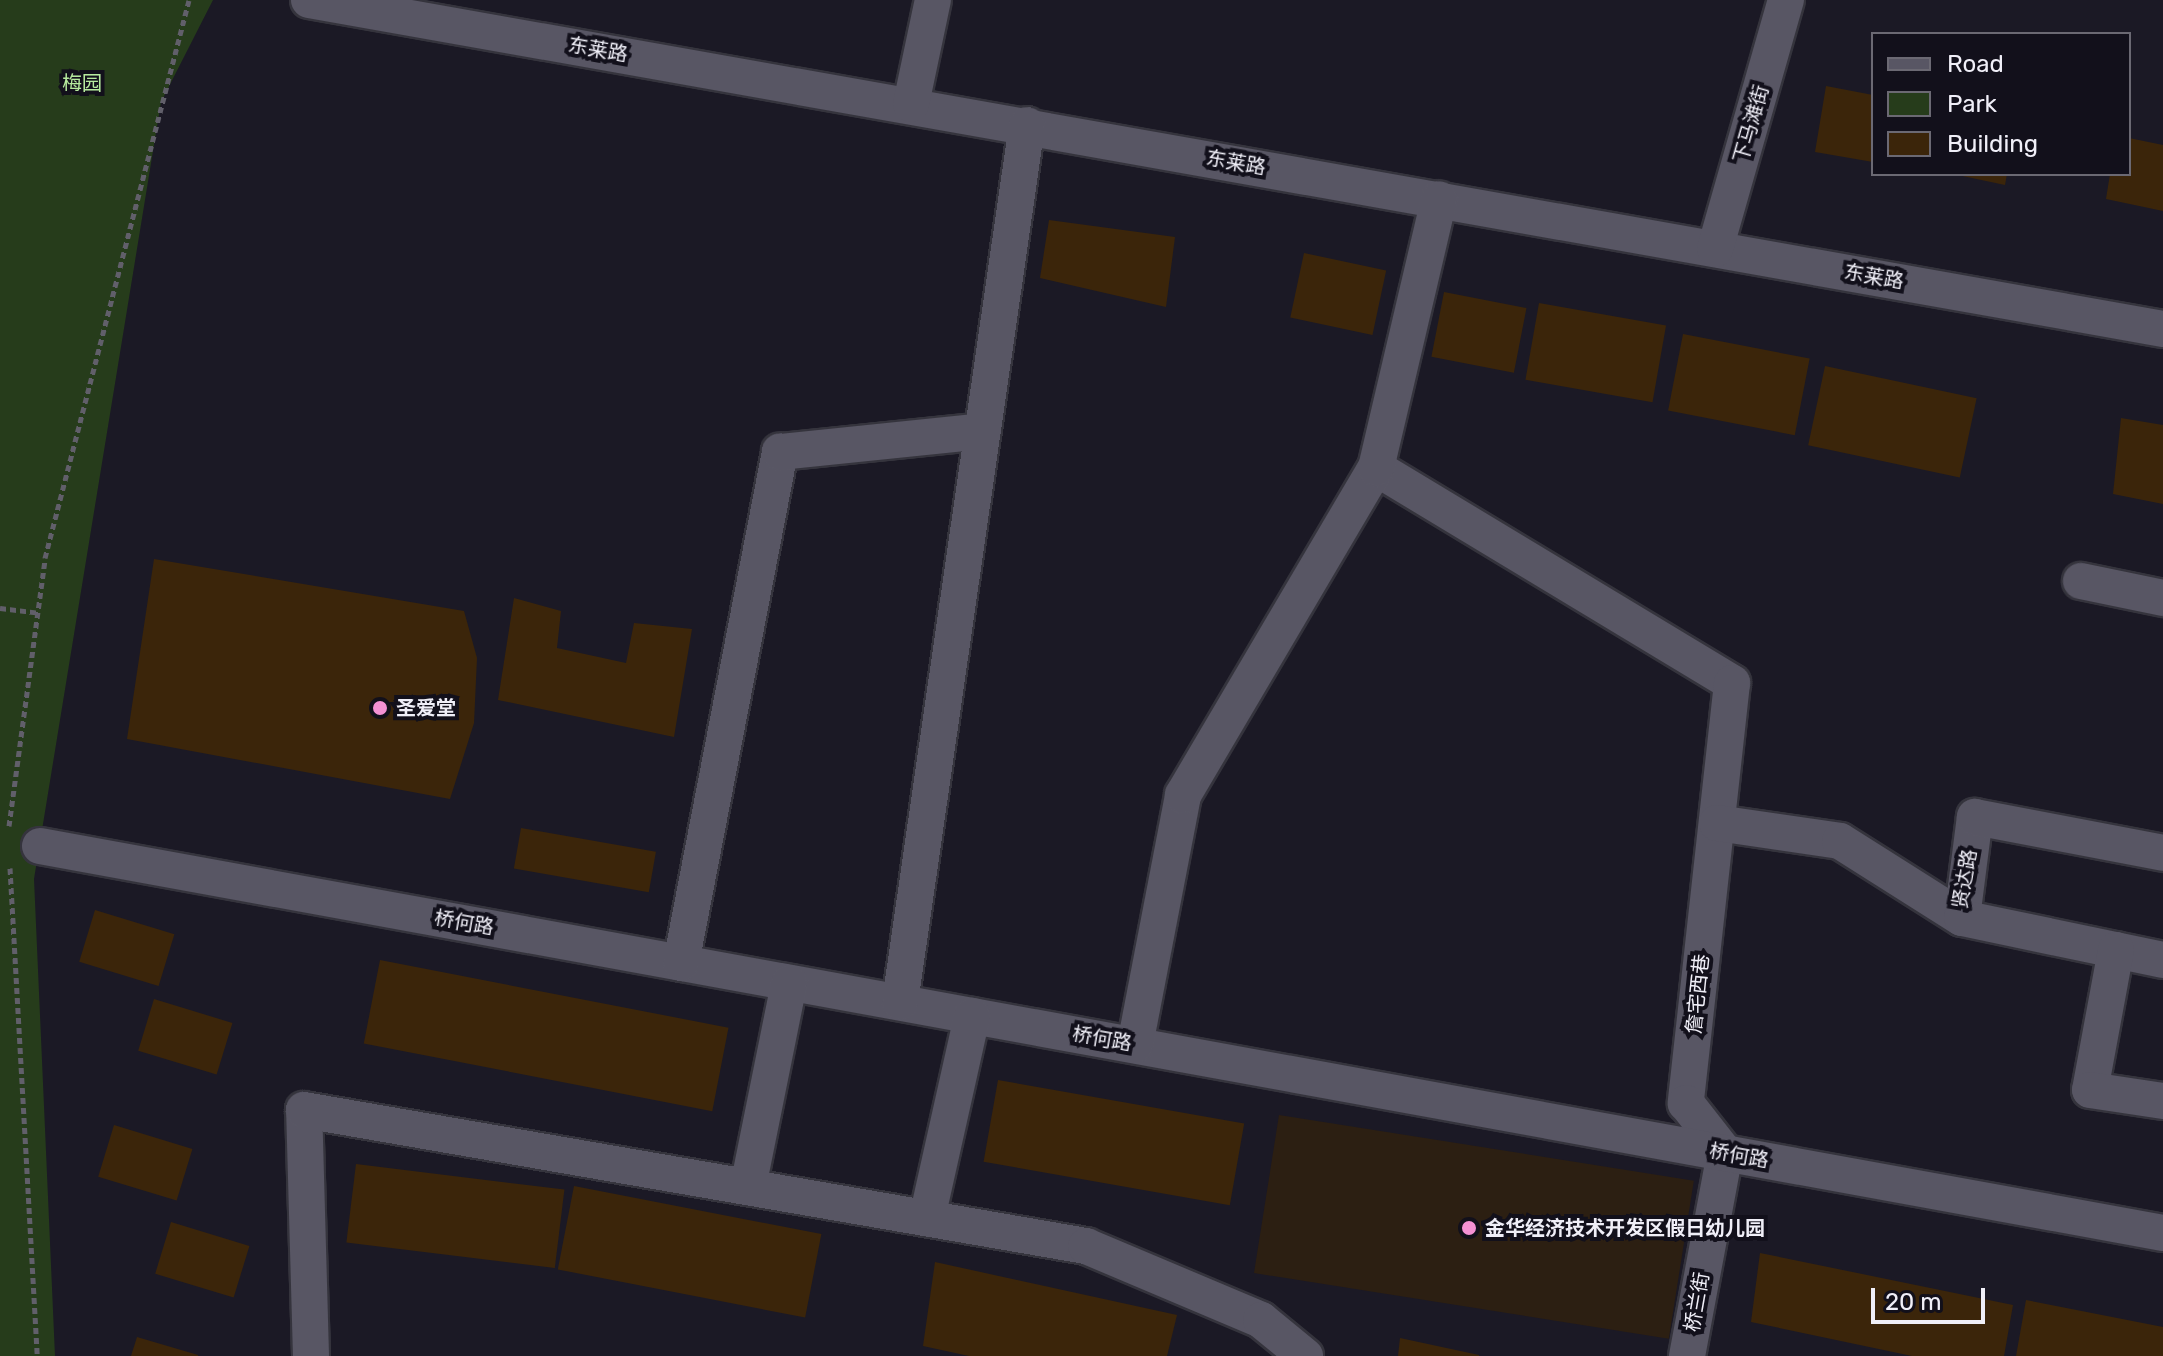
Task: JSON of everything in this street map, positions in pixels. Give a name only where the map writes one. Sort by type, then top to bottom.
[{"type":"street","name":"东莱路","points":[[309,0],[911,104],[2163,329]]},
{"type":"street","points":[[911,104],[933,0]]},
{"type":"street","name":"下马滩街","points":[[1715,249],[1786,0]]},
{"type":"street","points":[[900,1002],[1027,125]]},
{"type":"street","points":[[1135,1045],[1183,795],[1376,468],[1439,199]]},
{"type":"street","points":[[681,963],[780,452],[982,431]]},
{"type":"street","name":"詹宅西巷","points":[[1376,468],[1732,683],[1686,1103],[1725,1153]]},
{"type":"street","points":[[2081,581],[2163,598]]},
{"type":"street","name":"贤达路","points":[[1717,823],[1840,841],[1962,918],[1975,817],[2163,853]]},
{"type":"street","name":"桥何路","points":[[19,844],[2163,1233]]},
{"type":"street","points":[[1962,918],[2148,950],[2090,1090],[2163,1101]]},
{"type":"street","points":[[748,1187],[789,983]]},
{"type":"street","points":[[927,1218],[972,1016]]},
{"type":"street","points":[[311,1356],[304,1110],[1086,1246],[1261,1320],[1305,1356]]},
{"type":"street","name":"桥兰街","points":[[1687,1356],[1725,1153]]},
{"type":"path","points":[[37,1356],[19,844],[38,613],[45,558],[189,0]]},
{"type":"path","points":[[0,608],[38,613]]},
{"type":"shaded area","name":"金华经济技术开发区假日幼儿园","points":[[1279,1115],[1694,1181],[1669,1339],[1254,1273]]},
{"type":"green space","name":"梅园","points":[[0,0],[213,0],[161,102],[34,879],[55,1356],[0,1356]]},
{"type":"building","points":[[1826,86],[1871,95],[1871,162],[1815,152]]},
{"type":"building","points":[[2131,138],[2163,145],[2163,211],[2106,199],[2110,176],[2131,176]]},
{"type":"building","points":[[1962,176],[2007,176],[2005,185]]},
{"type":"building","points":[[1049,220],[1175,237],[1166,307],[1040,278]]},
{"type":"building","points":[[1304,253],[1386,270],[1372,335],[1290,318]]},
{"type":"building","points":[[1444,292],[1526,308],[1514,373],[1431,357]]},
{"type":"building","points":[[1539,303],[1666,325],[1652,402],[1525,380]]},
{"type":"building","points":[[1683,334],[1810,359],[1795,435],[1668,411]]},
{"type":"building","points":[[1825,366],[1977,398],[1960,477],[1808,445]]},
{"type":"building","points":[[2121,418],[2163,425],[2163,504],[2113,494]]},
{"type":"building","points":[[154,559],[464,611],[477,658],[474,723],[450,799],[127,739]]},
{"type":"building","points":[[514,598],[561,611],[557,648],[626,663],[634,623],[692,629],[674,737],[498,700]]},
{"type":"building","points":[[521,828],[656,852],[649,892],[514,868]]},
{"type":"building","points":[[95,910],[174,934],[159,986],[79,962]]},
{"type":"building","points":[[380,960],[728,1028],[712,1111],[364,1043]]},
{"type":"building","points":[[154,999],[232,1023],[217,1075],[138,1051]]},
{"type":"building","points":[[998,1080],[1244,1123],[1230,1205],[984,1162]]},
{"type":"building","points":[[114,1125],[192,1149],[177,1201],[98,1177]]},
{"type":"building","points":[[356,1164],[564,1190],[555,1268],[346,1242]]},
{"type":"building","points":[[574,1186],[821,1234],[805,1318],[558,1269]]},
{"type":"building","points":[[171,1222],[249,1246],[234,1298],[155,1274]]},
{"type":"building","points":[[1760,1253],[2013,1305],[2004,1356],[1912,1356],[1751,1322]]},
{"type":"building","points":[[935,1262],[1177,1315],[1167,1356],[969,1356],[923,1346]]},
{"type":"building","points":[[2026,1300],[2163,1327],[2163,1356],[2016,1356]]},
{"type":"building","points":[[137,1337],[198,1355],[198,1356],[131,1356]]},
{"type":"building","points":[[1400,1338],[1479,1355],[1479,1356],[1398,1356]]},
{"type":"place","name":"圣爱堂","points":[[380,708]]},
{"type":"place","name":"金华经济技术开发区假日幼儿园","points":[[1469,1228]]}]
